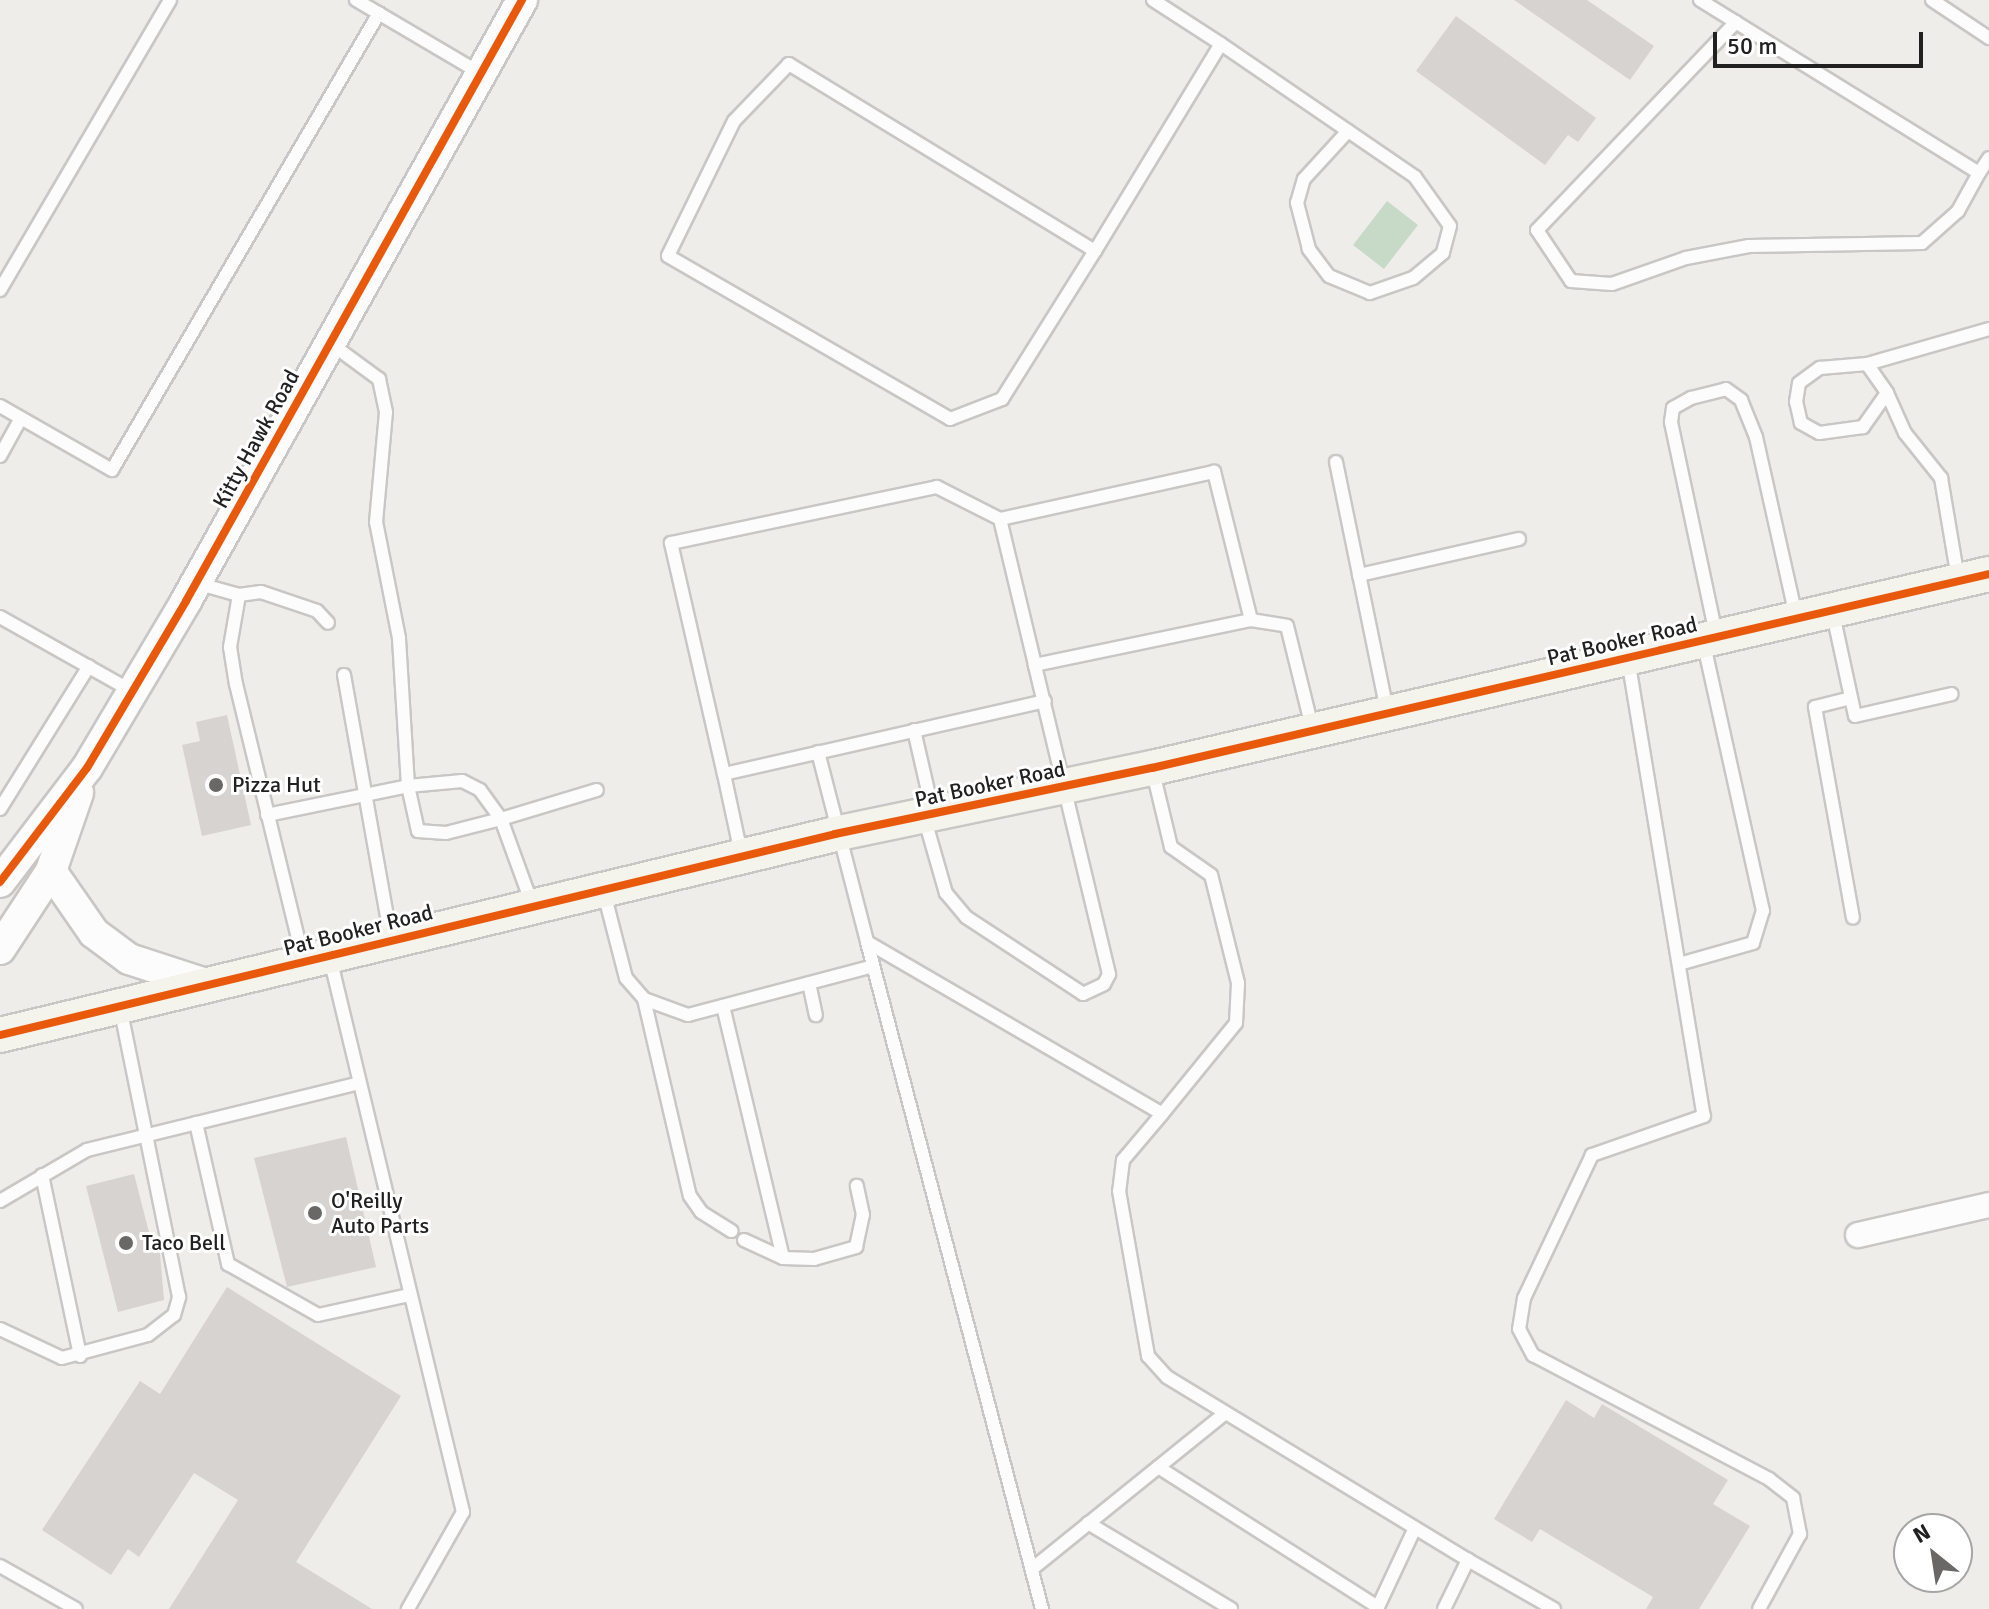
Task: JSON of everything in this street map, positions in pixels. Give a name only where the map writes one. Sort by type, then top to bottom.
[{"type":"main road","name":"Pat Booker Road","points":[[0,1035],[835,834],[1152,768],[1974,578]]},
{"type":"street","name":"Kitty Hawk Road","points":[[0,882],[87,768],[196,583],[522,0]]},
{"type":"street","name":"Kitty Hawk Road","points":[[0,949],[51,871],[87,768]]},
{"type":"street","points":[[51,871],[94,933],[129,959],[209,985]]},
{"type":"street","points":[[1858,1235],[1989,1205]]},
{"type":"lane","points":[[0,290],[170,0]]},
{"type":"lane","points":[[356,0],[480,73]]},
{"type":"lane","points":[[1153,0],[1221,44],[1348,131],[1415,177],[1450,226],[1443,253],[1413,278],[1370,293],[1329,276],[1309,249],[1297,203],[1304,179],[1348,131]]},
{"type":"lane","points":[[1700,0],[1979,173]]},
{"type":"lane","points":[[1932,0],[1989,38]]},
{"type":"lane","points":[[0,406],[112,470],[379,13]]},
{"type":"lane","points":[[1736,22],[1537,230],[1571,281],[1612,284],[1686,258],[1749,246],[1922,243],[1958,211],[1989,158]]},
{"type":"lane","points":[[1095,251],[789,64],[734,121],[668,256],[950,419],[1002,399],[1095,251],[1221,44]]},
{"type":"lane","points":[[1887,393],[1863,427],[1819,433],[1801,423],[1799,383],[1820,368],[1867,364],[1989,329]]},
{"type":"lane","points":[[330,343],[379,379],[386,412],[376,522],[399,638],[408,786],[418,831],[446,833],[597,790]]},
{"type":"lane","points":[[1867,364],[1887,393],[1905,433],[1941,478],[1974,578]]},
{"type":"lane","points":[[1679,964],[1753,943],[1763,911],[1671,422],[1673,408],[1691,398],[1726,389],[1741,400],[1756,437],[1797,619]]},
{"type":"lane","points":[[0,456],[21,418]]},
{"type":"lane","points":[[1336,462],[1388,714]]},
{"type":"lane","points":[[742,856],[671,543],[937,487],[1000,519],[1214,472],[1251,620]]},
{"type":"lane","points":[[914,730],[929,815],[951,902],[1083,994],[1093,992],[1109,974],[1000,519]]},
{"type":"lane","points":[[1359,575],[1519,539]]},
{"type":"lane","points":[[196,583],[239,595],[261,592],[317,611],[328,623]]},
{"type":"lane","points":[[239,595],[230,647],[267,815],[359,1083],[463,1512],[408,1609]]},
{"type":"lane","points":[[1833,610],[1855,716],[1952,694]]},
{"type":"lane","points":[[0,617],[132,691]]},
{"type":"lane","points":[[1035,665],[1251,620],[1287,626],[1313,731]]},
{"type":"lane","points":[[1628,658],[1704,1116],[1592,1155],[1524,1298],[1519,1329],[1533,1355],[1769,1479],[1793,1498],[1800,1534],[1759,1609]]},
{"type":"lane","points":[[0,809],[89,666]]},
{"type":"lane","points":[[344,675],[367,791],[391,941]]},
{"type":"lane","points":[[1851,698],[1815,707],[1853,918]]},
{"type":"lane","points":[[724,774],[1045,701]]},
{"type":"lane","points":[[818,752],[835,834],[867,942],[1042,1609]]},
{"type":"lane","points":[[1152,768],[1171,847],[1211,875],[1238,983],[1236,1023],[1123,1160],[1119,1191],[1148,1356],[1167,1377],[1554,1609]]},
{"type":"lane","points":[[267,815],[367,791],[462,781],[480,790],[501,819],[533,907]]},
{"type":"lane","points":[[603,890],[626,978],[644,999],[690,1196],[701,1212],[731,1231]]},
{"type":"lane","points":[[867,942],[1162,1114]]},
{"type":"lane","points":[[644,999],[688,1015],[873,966]]},
{"type":"lane","points":[[809,983],[816,1015]]},
{"type":"lane","points":[[0,1329],[43,1353],[80,1356],[148,1335],[174,1315],[179,1297],[143,1132],[120,1006]]},
{"type":"lane","points":[[723,1006],[783,1258]]},
{"type":"lane","points":[[0,1201],[87,1150],[143,1132],[196,1123],[359,1083]]},
{"type":"lane","points":[[196,1123],[228,1264],[318,1315],[410,1295]]},
{"type":"lane","points":[[42,1175],[80,1356]]},
{"type":"lane","points":[[744,1240],[783,1258],[814,1259],[856,1247],[863,1215],[857,1186]]},
{"type":"lane","points":[[1032,1569],[1225,1413]]},
{"type":"lane","points":[[1158,1467],[1377,1608],[1415,1528]]},
{"type":"lane","points":[[1088,1523],[1231,1609]]},
{"type":"lane","points":[[1444,1609],[1468,1560]]},
{"type":"lane","points":[[0,1566],[76,1609]]},
{"type":"green space","points":[[1387,201],[1418,225],[1384,269],[1353,245]]},
{"type":"building","points":[[1514,0],[1587,0],[1654,46],[1630,80]]},
{"type":"building","points":[[1456,16],[1596,118],[1578,142],[1568,135],[1545,165],[1416,71]]},
{"type":"building","name":"Pizza Hut","points":[[227,715],[251,825],[202,836],[182,745],[200,741],[196,722]]},
{"type":"building","name":"O'Reilly Auto Parts","points":[[346,1137],[376,1267],[287,1287],[254,1158]]},
{"type":"building","name":"Taco Bell","points":[[134,1174],[152,1244],[159,1242],[164,1300],[118,1312],[86,1186]]},
{"type":"building","points":[[227,1287],[401,1396],[296,1562],[372,1609],[169,1609],[238,1500],[194,1473],[139,1557],[128,1549],[111,1575],[42,1530],[140,1381],[160,1394]]},
{"type":"building","points":[[1566,1400],[1594,1418],[1602,1404],[1728,1480],[1713,1504],[1750,1526],[1699,1609],[1646,1609],[1653,1597],[1540,1529],[1532,1542],[1494,1519]]},
{"type":"cycle path","points":[[0,882],[87,768],[186,601],[522,0]]},
{"type":"cycle path","points":[[0,1035],[835,834],[1152,768],[1989,574]]},
{"type":"place","name":"Pizza Hut","points":[[216,785]]},
{"type":"place","name":"O'Reilly Auto Parts","points":[[315,1213]]},
{"type":"place","name":"Taco Bell","points":[[126,1243]]}]
